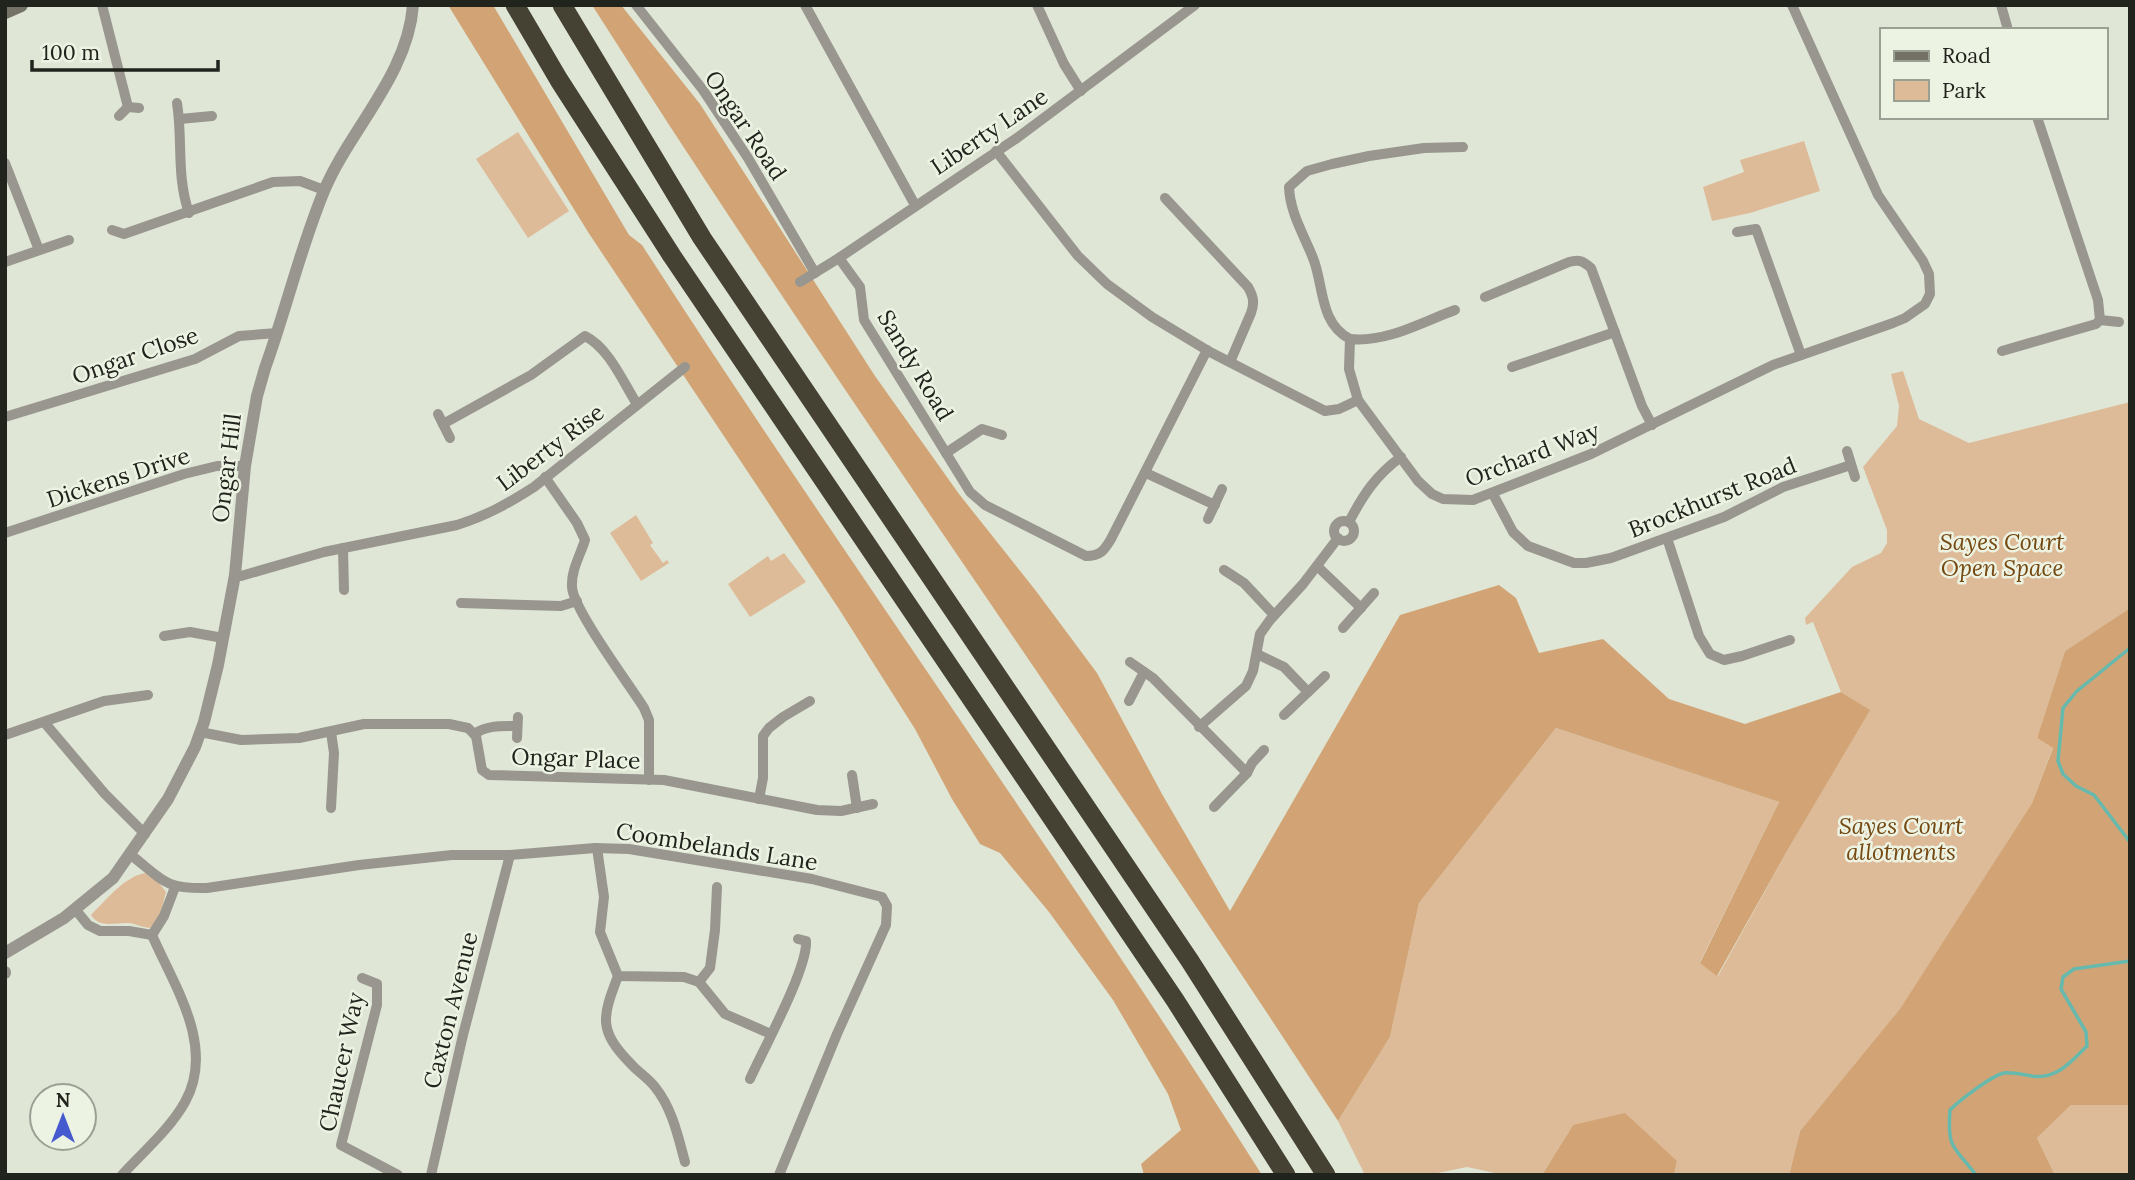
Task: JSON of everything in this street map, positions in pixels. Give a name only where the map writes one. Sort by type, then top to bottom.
[{"type":"highway","points":[[515,5],[559,80],[671,256],[1175,1000],[1286,1175]]},
{"type":"highway","points":[[562,5],[702,238],[1190,961],[1326,1175]]},
{"type":"main road","points":[[5,12],[21,5]]},
{"type":"street","points":[[102,5],[134,107],[119,116]]},
{"type":"street","name":"Ongar Hill","points":[[5,953],[70,913],[113,878],[177,784],[200,732],[211,697],[235,575],[245,466],[257,396],[324,190],[399,58],[410,27],[413,5]]},
{"type":"street","name":"Ongar Road","points":[[636,5],[703,90],[748,158],[815,272]]},
{"type":"street","points":[[805,5],[915,205]]},
{"type":"street","points":[[1037,5],[1063,64],[1081,91]]},
{"type":"street","name":"Liberty Lane","points":[[800,282],[996,151],[1195,5]]},
{"type":"street","name":"Orchard Way","points":[[1358,400],[1418,481],[1432,494],[1443,499],[1473,500],[1591,454],[1746,377],[1905,318],[1926,304],[1930,294],[1929,274],[1878,195],[1792,5]]},
{"type":"street","points":[[2001,5],[2007,28]]},
{"type":"street","points":[[177,103],[180,119],[182,193],[189,213]]},
{"type":"street","points":[[180,119],[212,116]]},
{"type":"street","points":[[2038,119],[2098,300],[2100,320]]},
{"type":"street","points":[[1455,310],[1385,337],[1366,341],[1350,339],[1341,334],[1327,312],[1318,286],[1315,262],[1289,200],[1289,187],[1307,171],[1332,164],[1412,149],[1463,147]]},
{"type":"street","points":[[996,151],[1078,256],[1107,284],[1152,317],[1230,362],[1325,411],[1339,409],[1358,400],[1349,369],[1350,339]]},
{"type":"street","points":[[5,163],[39,250]]},
{"type":"street","points":[[112,230],[124,234],[273,182],[300,181],[324,190]]},
{"type":"street","points":[[1165,198],[1248,287],[1253,296],[1251,313],[1230,362]]},
{"type":"street","points":[[1737,232],[1756,229],[1801,355]]},
{"type":"street","points":[[5,262],[69,240]]},
{"type":"street","name":"Sandy Road","points":[[839,258],[860,287],[864,320],[970,492],[985,505],[1086,556],[1104,552],[1208,350]]},
{"type":"street","points":[[1485,297],[1578,260],[1591,268],[1652,425]]},
{"type":"street","points":[[2002,351],[2096,324],[2100,320],[2119,322]]},
{"type":"street","points":[[1512,367],[1615,332]]},
{"type":"street","name":"Ongar Close","points":[[5,417],[194,359],[239,335],[277,333]]},
{"type":"street","points":[[443,424],[531,375],[585,336],[593,340],[606,355],[638,404]]},
{"type":"street","name":"Liberty Rise","points":[[235,575],[241,576],[342,548],[478,518],[508,505],[685,367]]},
{"type":"street","points":[[438,414],[450,438]]},
{"type":"street","name":"Sandy Road","points":[[946,453],[982,429],[1002,435]]},
{"type":"street","points":[[1847,451],[1855,477]]},
{"type":"street","points":[[1199,727],[1246,686],[1257,654],[1260,634],[1338,538],[1346,541],[1352,538],[1354,529],[1349,522],[1368,490],[1382,470],[1401,457]]},
{"type":"street","name":"Brockhurst Road","points":[[1493,494],[1513,532],[1528,546],[1574,563],[1611,558],[1724,517],[1783,487],[1851,465]]},
{"type":"street","name":"Dickens Drive","points":[[5,533],[184,474],[217,466],[245,466]]},
{"type":"street","points":[[1146,473],[1215,505]]},
{"type":"street","points":[[545,477],[586,540],[573,572],[572,590],[649,720],[649,780]]},
{"type":"street","points":[[1208,519],[1222,489]]},
{"type":"street","points":[[1667,538],[1699,636],[1710,654],[1724,660],[1790,640]]},
{"type":"street","points":[[342,548],[343,590]]},
{"type":"street","points":[[1317,566],[1361,608]]},
{"type":"street","points":[[1224,570],[1244,583],[1274,615]]},
{"type":"street","points":[[1343,628],[1374,593]]},
{"type":"street","points":[[461,603],[561,606],[577,601]]},
{"type":"street","points":[[164,636],[190,632],[223,638]]},
{"type":"street","points":[[1257,654],[1284,667],[1308,692]]},
{"type":"street","points":[[1130,662],[1153,678],[1247,774]]},
{"type":"street","points":[[1129,701],[1144,672]]},
{"type":"street","points":[[1284,715],[1325,676]]},
{"type":"street","points":[[5,735],[104,701],[148,695]]},
{"type":"street","points":[[759,799],[763,778],[763,736],[783,717],[810,701]]},
{"type":"street","points":[[44,722],[105,794],[137,829],[145,834]]},
{"type":"street","points":[[200,732],[241,740],[299,738],[364,724],[436,724],[468,728],[474,734],[484,727],[518,722],[517,738]]},
{"type":"street","points":[[331,732],[334,753],[331,808]]},
{"type":"street","name":"Ongar Place","points":[[474,734],[479,744],[482,770],[489,775],[664,780],[817,810],[841,811],[873,804]]},
{"type":"street","points":[[1214,807],[1247,774],[1252,763],[1264,750]]},
{"type":"street","points":[[852,775],[857,808]]},
{"type":"street","points":[[597,848],[604,897],[600,932],[618,976],[606,1007],[606,1030],[612,1043],[655,1086],[674,1121],[685,1162]]},
{"type":"street","name":"Coombelands Lane","points":[[175,887],[207,888],[359,865],[452,855],[510,855],[597,848],[640,850],[812,879],[883,897],[887,906],[886,925],[836,1034],[779,1175]]},
{"type":"street","points":[[131,855],[164,882],[175,887],[164,916],[152,935]]},
{"type":"street","name":"Caxton Avenue","points":[[431,1175],[463,1035],[510,855]]},
{"type":"street","points":[[699,982],[710,968],[717,887]]},
{"type":"street","points":[[70,913],[100,931],[129,931],[152,935]]},
{"type":"street","points":[[122,1175],[176,1115],[186,1100],[194,1077],[197,1051],[193,1028],[152,935]]},
{"type":"street","points":[[750,1079],[800,972],[807,949],[806,941],[798,939]]},
{"type":"street","points":[[618,976],[659,976],[699,982],[725,1014],[771,1034]]},
{"type":"street","name":"Chaucer Way","points":[[362,978],[377,984],[377,1004],[341,1144],[398,1175]]},
{"type":"green space","points":[[518,132],[569,211],[528,238],[476,159]]},
{"type":"green space","points":[[1804,141],[1820,191],[1750,213],[1712,221],[1703,187],[1744,172],[1740,160]]},
{"type":"green space","points":[[1903,371],[1919,419],[1969,443],[2130,402],[2130,608],[2065,651],[2037,738],[2053,747],[2032,803],[1900,1010],[1800,1131],[1789,1175],[1674,1175],[1677,1161],[1573,1125],[1542,1175],[1504,1175],[1467,1167],[1428,1175],[1365,1175],[1338,1121],[1390,1037],[1419,903],[1556,728],[1779,802],[1700,962],[1718,976],[1869,710],[1841,692],[1813,622],[1806,625],[1805,618],[1852,567],[1881,553],[1887,543],[1887,530],[1863,467],[1897,426],[1899,406],[1891,374]]},
{"type":"green space","points":[[636,515],[653,543],[650,545],[663,563],[667,560],[669,563],[641,581],[610,533]]},
{"type":"green space","points":[[784,553],[806,582],[750,617],[728,584],[768,556],[771,561]]},
{"type":"green space","points":[[145,873],[166,892],[160,915],[151,928],[129,923],[103,923],[91,915],[130,879]]},
{"type":"green space","points":[[2071,1105],[2130,1105],[2130,1175],[2055,1175],[2037,1138]]},
{"type":"shaded area","points":[[448,5],[493,5],[629,235],[642,245],[1109,941],[1262,1175],[1144,1175],[1141,1164],[1181,1130],[1168,1094],[1113,1000],[1049,912],[1000,853],[980,844],[952,799],[915,729],[839,609],[588,232]]},
{"type":"shaded area","points":[[592,5],[621,5],[700,104],[875,376],[959,494],[1097,673],[1162,794],[1230,911],[1400,615],[1499,585],[1516,598],[1539,653],[1603,639],[1669,699],[1745,724],[1841,692],[1870,710],[1717,976],[1700,963],[1779,802],[1556,728],[1419,903],[1390,1037],[1338,1121],[776,286]]},
{"type":"shaded area","points":[[2130,608],[2130,1105],[2071,1105],[2037,1138],[2055,1175],[1789,1175],[1800,1131],[1900,1009],[2032,803],[2053,748],[2037,738],[2065,651]]},
{"type":"shaded area","points":[[1625,1113],[1677,1161],[1674,1175],[1542,1175],[1573,1125]]},
{"type":"waterway","points":[[2130,648],[2077,691],[2063,708],[2058,761],[2063,774],[2076,786],[2094,795],[2130,842]]},
{"type":"waterway","points":[[1976,1175],[1951,1140],[1950,1110],[1998,1075],[2007,1073],[2041,1077],[2069,1064],[2087,1046],[2086,1032],[2061,989],[2063,977],[2074,969],[2130,961]]},
{"type":"park label","name":"Sayes Court Open Space","points":[[2002,554]]},
{"type":"park label","name":"Sayes Court allotments","points":[[1901,838]]}]
